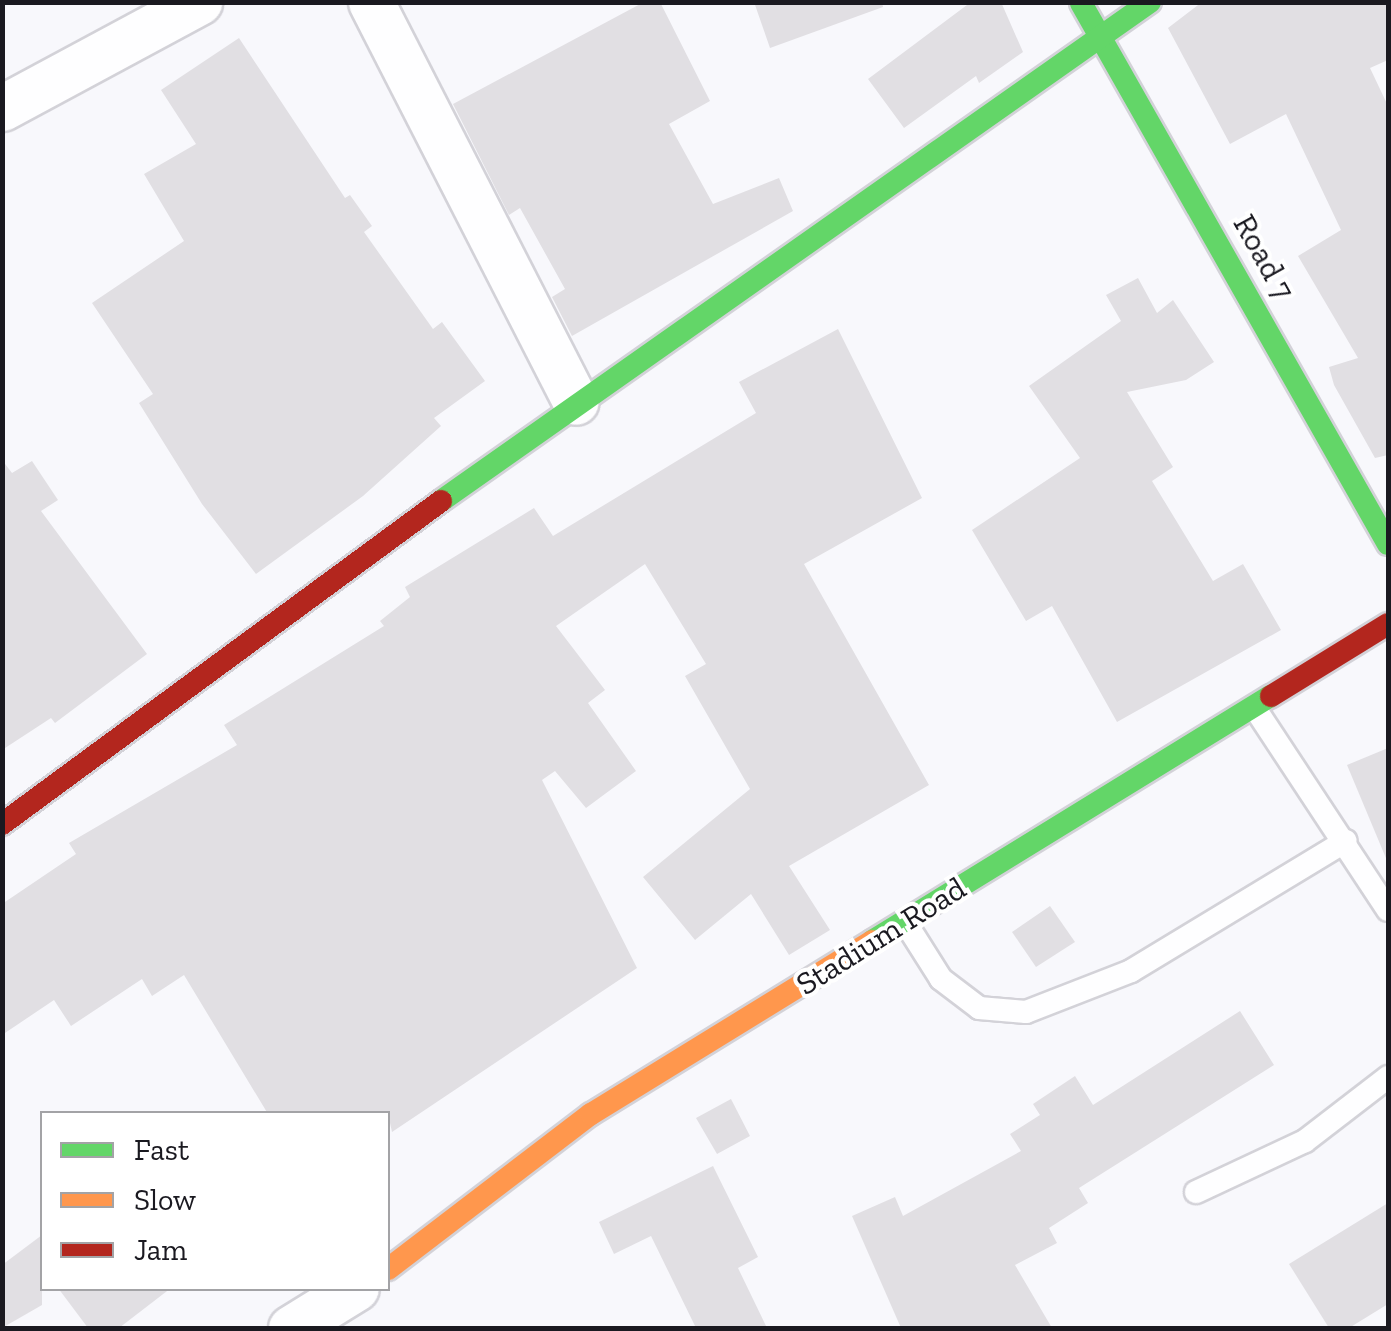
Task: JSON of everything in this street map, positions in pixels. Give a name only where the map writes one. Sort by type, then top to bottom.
[{"type":"street","points":[[2,108],[199,2]]},
{"type":"street","points":[[371,2],[576,402]]},
{"type":"street","name":"Road 7","points":[[1081,2],[1388,544]]},
{"type":"street","points":[[2,824],[576,402],[1100,33],[1150,2]]},
{"type":"street","name":"Stadium Road","points":[[390,1267],[592,1114],[1388,624]]},
{"type":"street","points":[[291,1328],[351,1291]]},
{"type":"lane","points":[[1254,708],[1346,840],[1388,910]]},
{"type":"lane","points":[[905,922],[954,989],[979,1008],[1026,1012],[1131,971],[1346,840]]},
{"type":"lane","points":[[1196,1192],[1305,1141],[1388,1077]]},
{"type":"building","points":[[644,2],[660,2],[710,101],[669,124],[713,204],[779,178],[793,211],[572,336],[552,297],[565,289],[520,208],[509,215],[453,104]]},
{"type":"building","points":[[754,2],[882,2],[883,7],[770,48]]},
{"type":"building","points":[[971,2],[1001,2],[1023,52],[979,83],[976,76],[904,128],[868,79]]},
{"type":"building","points":[[1202,2],[1388,2],[1388,60],[1370,68],[1388,106],[1388,455],[1375,458],[1334,385],[1329,367],[1358,358],[1298,256],[1341,230],[1286,114],[1230,144],[1168,28]]},
{"type":"building","points":[[239,38],[345,198],[350,195],[372,226],[364,232],[433,329],[442,322],[485,381],[434,418],[441,426],[363,496],[256,574],[202,504],[139,403],[153,394],[92,303],[184,241],[144,174],[196,144],[161,90]]},
{"type":"building","points":[[1138,278],[1157,313],[1173,300],[1214,362],[1186,380],[1127,392],[1173,467],[1152,481],[1213,581],[1243,564],[1281,630],[1117,722],[1052,606],[1026,621],[972,530],[1080,458],[1029,386],[1121,321],[1106,295]]},
{"type":"building","points":[[838,329],[922,498],[804,564],[929,785],[789,866],[830,930],[789,955],[751,894],[695,940],[643,877],[750,789],[685,676],[706,664],[645,564],[556,626],[605,690],[588,703],[636,771],[586,808],[555,771],[542,780],[637,968],[392,1132],[390,1111],[266,1111],[184,975],[152,996],[142,979],[71,1026],[54,1000],[2,1035],[2,904],[76,854],[69,843],[237,745],[224,725],[384,626],[380,621],[410,597],[405,587],[534,508],[553,536],[756,413],[739,382]]},
{"type":"building","points":[[2,460],[12,473],[32,461],[58,500],[41,511],[147,654],[55,723],[51,718],[2,750]]},
{"type":"building","points":[[1388,748],[1388,863],[1347,765]]},
{"type":"building","points":[[1050,906],[1075,942],[1036,967],[1012,932]]},
{"type":"building","points":[[1240,1011],[1274,1065],[1079,1188],[1088,1203],[1049,1228],[1057,1243],[1015,1265],[1052,1328],[901,1328],[852,1216],[895,1197],[903,1216],[1021,1151],[1010,1134],[1040,1115],[1033,1104],[1075,1076],[1093,1105]]},
{"type":"building","points":[[731,1099],[750,1136],[717,1154],[696,1118]]},
{"type":"building","points":[[713,1166],[758,1257],[738,1268],[767,1328],[696,1328],[651,1236],[614,1254],[599,1222]]},
{"type":"building","points":[[1388,1203],[1388,1304],[1349,1328],[1329,1328],[1289,1264]]},
{"type":"building","points":[[40,1236],[42,1305],[2,1328],[2,1265]]},
{"type":"building","points":[[60,1291],[167,1291],[119,1328],[88,1328]]},
{"type":"traffic: fast","points":[[441,501],[1150,2]]},
{"type":"traffic: fast","points":[[1081,3],[1388,544]]},
{"type":"traffic: fast","points":[[872,941],[1271,696]]},
{"type":"traffic: slow","points":[[390,1267],[591,1114],[872,941]]},
{"type":"traffic: jam","points":[[2,824],[441,501]]},
{"type":"traffic: jam","points":[[1271,696],[1388,624]]}]
